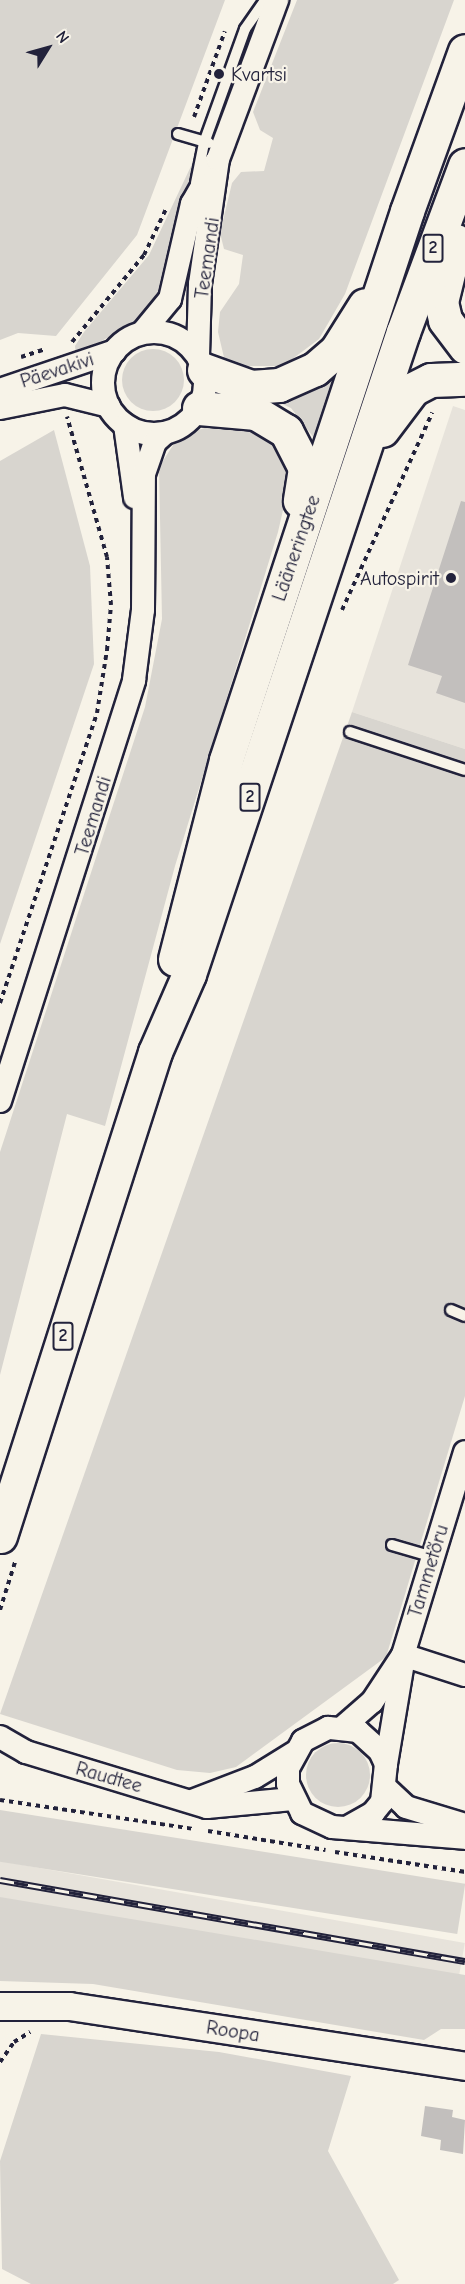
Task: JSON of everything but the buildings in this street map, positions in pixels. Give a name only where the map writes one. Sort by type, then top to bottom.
[{"type":"highway","name":"Lääneringtee","points":[[0,1536],[154,1052],[199,858],[292,559],[407,211],[465,51]]},
{"type":"highway","name":"Lääneringtee","points":[[154,1052],[189,974],[337,540],[403,332],[465,165]]},
{"type":"highway","points":[[465,207],[441,302],[445,320],[465,347]]},
{"type":"highway","points":[[201,363],[251,387],[279,385],[315,369],[336,351],[356,322],[407,211]]},
{"type":"highway","points":[[337,540],[386,420],[399,402],[431,380],[465,379]]},
{"type":"highway","points":[[199,408],[242,410],[270,418],[300,452],[305,468],[292,559]]},
{"type":"street","name":"Teemandi","points":[[115,351],[142,333],[170,298],[192,204],[277,0]]},
{"type":"street","name":"Teemandi","points":[[0,1101],[134,680],[143,610],[142,522],[147,460],[165,433],[184,424],[199,408],[200,284],[215,149]]},
{"type":"street","points":[[142,333],[174,336],[201,363]]},
{"type":"street","points":[[109,406],[103,382],[115,351]]},
{"type":"street","name":"Päevakivi","points":[[0,390],[67,370],[115,351]]},
{"type":"street","name":"Päevakivi","points":[[0,408],[65,395],[109,406]]},
{"type":"street","name":"Teemandi","points":[[109,406],[124,424],[142,522]]},
{"type":"street","points":[[124,424],[137,431],[165,433]]},
{"type":"street","name":"Tammetõru","points":[[386,1764],[403,1655],[465,1452]]},
{"type":"street","points":[[403,1655],[465,1675]]},
{"type":"street","name":"Tammetõru","points":[[343,1727],[372,1702],[403,1655]]},
{"type":"street","points":[[192,1801],[255,1777],[294,1753],[314,1733],[343,1727],[370,1739],[386,1764],[387,1789],[373,1813],[348,1827]]},
{"type":"street","name":"Raudtee","points":[[0,1737],[26,1752],[207,1807],[293,1799]]},
{"type":"street","name":"Raudtee","points":[[0,1753],[26,1752]]},
{"type":"street","points":[[294,1753],[288,1784],[293,1799],[316,1823],[465,1838]]},
{"type":"street","points":[[387,1789],[406,1807],[465,1825]]},
{"type":"street","name":"Roopa","points":[[0,2006],[69,2006],[465,2067]]},
{"type":"lane","points":[[178,134],[215,149],[245,29],[265,0]]},
{"type":"lane","points":[[350,732],[465,770]]},
{"type":"lane","points":[[451,1311],[465,1316]]},
{"type":"lane","points":[[392,1545],[433,1557]]},
{"type":"path","points":[[190,140],[195,112],[227,28]]},
{"type":"path","points":[[67,370],[70,345],[144,255],[168,204]]},
{"type":"path","points":[[0,1003],[97,713],[107,650],[111,605],[107,557],[64,409],[65,395]]},
{"type":"path","points":[[0,1800],[465,1872]]},
{"type":"shaded area","points":[[0,0],[225,0],[137,235],[56,336],[18,333],[0,340]]},
{"type":"shaded area","points":[[297,0],[454,0],[345,294],[319,339],[283,366],[226,366],[218,332],[220,312],[239,284],[243,255],[224,249],[220,233],[232,183],[241,172],[264,171],[273,138],[260,130],[253,112]]},
{"type":"shaded area","points":[[192,164],[193,174],[161,297],[141,318],[76,356],[75,346],[84,332],[149,255]]},
{"type":"shaded area","points":[[153,349],[165,351],[175,358],[182,368],[184,380],[182,392],[175,402],[165,409],[153,411],[141,409],[131,402],[124,392],[122,380],[124,368],[131,358],[141,351]]},
{"type":"shaded area","points":[[336,368],[314,438],[291,408],[271,399]]},
{"type":"shaded area","points":[[453,406],[465,410],[465,749],[352,712]]},
{"type":"shaded area","points":[[224,422],[267,431],[280,448],[287,470],[286,497],[278,532],[175,866],[105,1126],[67,1114],[0,1375],[0,1152],[145,707],[162,619],[159,467],[179,436]]},
{"type":"shaded area","points":[[54,430],[90,566],[94,664],[0,944],[0,461]]},
{"type":"shaded area","points":[[352,712],[465,749],[465,1396],[386,1657],[236,1767],[210,1773],[177,1770],[0,1714]]},
{"type":"shaded area","points":[[338,1743],[356,1749],[364,1757],[370,1775],[364,1793],[356,1801],[338,1807],[320,1801],[312,1793],[306,1775],[312,1757],[320,1749]]},
{"type":"shaded area","points":[[0,1810],[465,1884],[457,1934],[0,1862]]},
{"type":"shaded area","points":[[0,1861],[465,1943],[459,1978],[0,1898]]},
{"type":"shaded area","points":[[0,1897],[465,1975],[465,2029],[441,2029],[424,2040],[93,1984],[0,1981]]},
{"type":"shaded area","points":[[41,2034],[219,2052],[351,2076],[328,2151],[399,2280],[393,2284],[31,2284],[2,2269],[0,2161]]},
{"type":"railway","points":[[0,1880],[465,1961]]},
{"type":"place","name":"Kvartsi","points":[[219,74]]},
{"type":"place","name":"Autospirit","points":[[451,578]]}]
